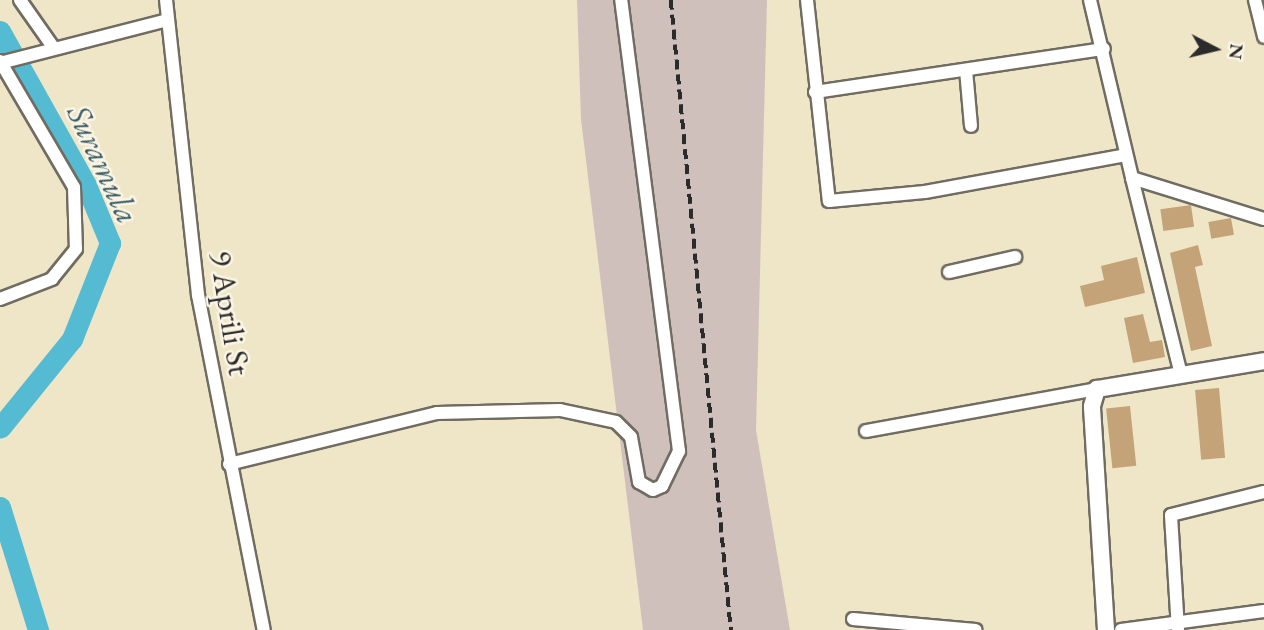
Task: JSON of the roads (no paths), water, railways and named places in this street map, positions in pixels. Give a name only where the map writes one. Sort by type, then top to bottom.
[{"type":"street","points":[[20,0],[50,49]]},
{"type":"street","name":"9 Aprili St","points":[[166,0],[198,295],[229,464],[264,630]]},
{"type":"street","points":[[229,464],[437,413],[560,410],[616,422],[631,437],[639,482],[653,490],[662,486],[679,452],[621,0]]},
{"type":"street","points":[[807,0],[829,201],[925,192],[1126,155]]},
{"type":"street","points":[[1090,0],[1181,374]]},
{"type":"street","points":[[1255,0],[1264,37]]},
{"type":"street","points":[[0,299],[52,279],[76,249],[74,187],[0,62],[167,20]]},
{"type":"street","points":[[815,92],[1104,49]]},
{"type":"street","points":[[966,70],[971,126]]},
{"type":"street","points":[[1132,178],[1264,219]]},
{"type":"street","points":[[949,272],[1015,257]]},
{"type":"street","points":[[866,431],[1181,374],[1264,362]]},
{"type":"street","points":[[1097,389],[1092,406],[1106,630]]},
{"type":"street","points":[[1178,626],[1171,515],[1264,492]]},
{"type":"street","points":[[1121,630],[1178,626],[1264,611]]},
{"type":"street","points":[[853,619],[976,630]]},
{"type":"waterway","name":"Suramula","points":[[0,31],[86,185],[110,243],[72,339],[0,428]]},
{"type":"waterway","name":"Suramula","points":[[0,507],[38,630]]},
{"type":"railway","points":[[671,0],[731,630]]}]
